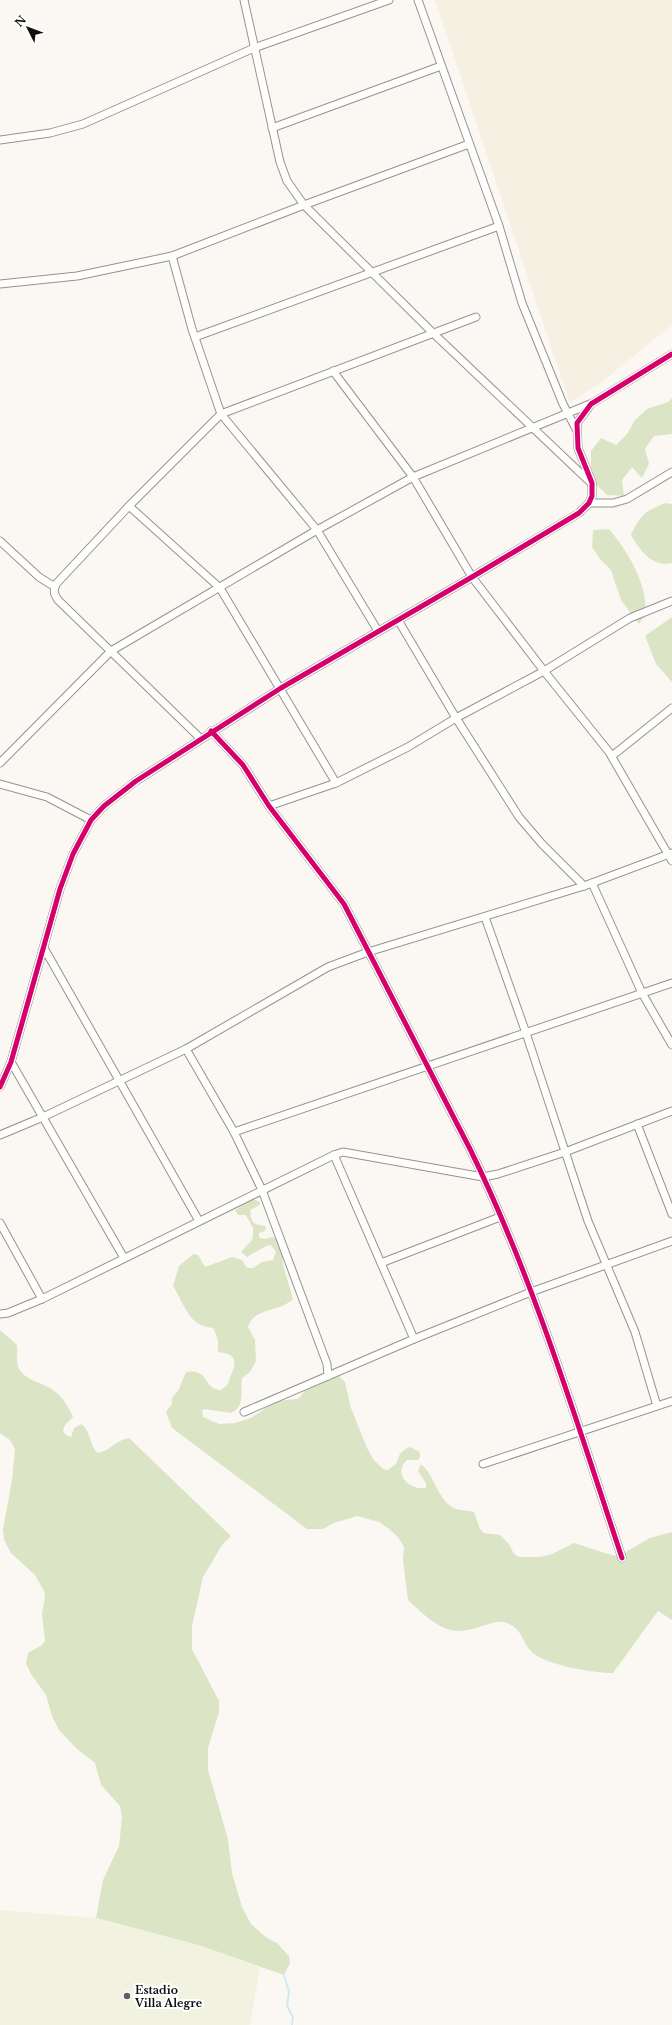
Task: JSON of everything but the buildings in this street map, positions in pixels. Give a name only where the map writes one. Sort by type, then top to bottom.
[{"type":"street","points":[[244,0],[280,162],[287,181],[304,205],[433,332],[592,484]]},
{"type":"street","points":[[0,140],[50,133],[83,124],[254,48],[389,0]]},
{"type":"street","points":[[418,0],[499,226],[522,302],[568,413],[577,431]]},
{"type":"street","points":[[272,128],[441,66]]},
{"type":"street","points":[[0,284],[77,276],[172,256],[469,144]]},
{"type":"street","points":[[195,337],[499,226]]},
{"type":"street","points":[[172,256],[195,337],[221,414],[317,530],[378,631]]},
{"type":"street","points":[[200,738],[58,600],[54,595],[55,587],[129,506],[221,414],[433,332],[476,317]]},
{"type":"street","points":[[0,763],[111,651],[317,530],[413,477],[590,404],[672,354]]},
{"type":"street","points":[[0,1135],[43,1117],[186,1049],[328,967],[368,952],[584,886],[671,856],[612,756],[472,577],[413,477],[332,371]]},
{"type":"street","points":[[0,1087],[11,1062],[60,889],[70,861],[91,820],[104,806],[136,781],[211,731],[281,688],[579,513],[589,504],[592,496],[592,484],[578,448],[577,431],[577,422],[590,404]]},
{"type":"street","points":[[589,504],[613,503],[627,499],[672,472]]},
{"type":"street","points":[[129,506],[220,588],[281,688],[336,783]]},
{"type":"street","points":[[0,541],[39,577],[55,587]]},
{"type":"street","points":[[269,806],[336,783],[408,747],[456,718],[544,671],[630,618],[672,601]]},
{"type":"street","points":[[398,620],[456,718],[519,817],[542,844],[584,886]]},
{"type":"street","points":[[612,756],[672,708]]},
{"type":"street","points":[[211,731],[243,765],[269,806],[344,904],[483,1177],[532,1292],[622,1558]]},
{"type":"street","points":[[0,784],[47,797],[91,820]]},
{"type":"street","points":[[592,883],[642,993],[672,1046]]},
{"type":"street","points":[[485,917],[526,1033],[588,1221],[636,1332],[657,1406]]},
{"type":"street","points":[[44,948],[118,1081],[199,1221]]},
{"type":"street","points":[[234,1132],[672,983]]},
{"type":"street","points":[[186,1049],[234,1132],[262,1190],[327,1364],[328,1376]]},
{"type":"street","points":[[11,1062],[124,1258]]},
{"type":"street","points":[[0,1314],[8,1313],[42,1299],[334,1155],[344,1152],[483,1177],[498,1174],[565,1152],[672,1111]]},
{"type":"street","points":[[637,1124],[672,1214]]},
{"type":"street","points":[[334,1155],[414,1339]]},
{"type":"street","points":[[381,1263],[500,1217]]},
{"type":"street","points":[[0,1223],[42,1299]]},
{"type":"street","points":[[244,1412],[414,1339],[532,1292],[607,1266],[672,1241]]},
{"type":"street","points":[[483,1464],[672,1401]]},
{"type":"shaded area","points":[[435,0],[672,0],[672,325],[599,384],[570,403]]},
{"type":"green space","points":[[672,398],[672,434],[654,436],[645,449],[649,464],[642,478],[632,467],[622,480],[624,496],[607,495],[595,483],[591,467],[591,451],[601,438],[616,445],[627,434],[635,420],[647,409],[668,402]]},
{"type":"green space","points":[[666,503],[672,504],[672,563],[665,564],[658,563],[647,556],[631,535],[637,523],[644,514],[653,508]]},
{"type":"green space","points":[[609,529],[629,557],[640,579],[645,602],[645,613],[639,624],[621,600],[611,570],[600,559],[592,547],[593,530]]},
{"type":"green space","points":[[672,617],[672,682],[656,664],[645,636]]},
{"type":"green space","points":[[253,1199],[260,1202],[260,1205],[250,1210],[252,1220],[257,1224],[265,1226],[266,1228],[265,1231],[259,1233],[260,1238],[265,1239],[273,1237],[279,1242],[282,1250],[283,1265],[293,1299],[281,1306],[256,1316],[248,1327],[255,1340],[256,1361],[250,1372],[242,1378],[241,1402],[239,1407],[231,1413],[204,1409],[202,1411],[203,1417],[219,1424],[235,1423],[251,1418],[276,1401],[298,1399],[316,1378],[336,1373],[345,1382],[351,1408],[373,1459],[383,1469],[388,1470],[396,1464],[400,1454],[406,1449],[410,1447],[420,1452],[420,1457],[418,1460],[407,1460],[403,1465],[401,1470],[405,1480],[414,1487],[426,1488],[426,1483],[418,1471],[421,1464],[447,1503],[457,1509],[474,1512],[480,1529],[484,1533],[500,1535],[509,1544],[514,1554],[519,1557],[540,1557],[552,1554],[574,1543],[619,1556],[650,1538],[672,1532],[672,1620],[658,1611],[613,1673],[582,1670],[545,1660],[530,1650],[516,1628],[505,1622],[496,1622],[469,1630],[459,1631],[438,1625],[425,1616],[408,1600],[403,1560],[404,1547],[398,1537],[389,1529],[379,1522],[357,1516],[334,1523],[323,1529],[307,1529],[172,1428],[166,1412],[172,1404],[172,1398],[179,1389],[186,1372],[199,1373],[211,1386],[215,1389],[221,1390],[228,1384],[234,1368],[234,1361],[230,1355],[218,1352],[218,1341],[214,1329],[203,1326],[192,1318],[173,1286],[179,1266],[193,1254],[198,1255],[205,1267],[232,1257],[242,1260],[247,1268],[253,1268],[262,1262],[273,1260],[276,1252],[271,1245],[266,1246],[247,1257],[241,1252],[252,1240],[253,1228],[246,1215],[238,1215],[235,1210]]},
{"type":"green space","points":[[0,1330],[17,1345],[17,1364],[24,1375],[49,1387],[59,1395],[67,1406],[73,1417],[65,1425],[63,1431],[66,1435],[71,1437],[74,1428],[81,1424],[87,1430],[93,1446],[98,1453],[107,1450],[124,1439],[129,1438],[231,1536],[222,1545],[203,1577],[192,1626],[192,1649],[219,1701],[219,1712],[208,1748],[208,1770],[228,1839],[232,1873],[242,1907],[251,1924],[267,1938],[277,1943],[289,1956],[290,1963],[284,1975],[198,1945],[96,1918],[103,1880],[119,1846],[122,1817],[120,1806],[101,1785],[95,1763],[76,1748],[59,1730],[52,1716],[46,1695],[31,1674],[26,1663],[28,1653],[42,1645],[45,1641],[42,1613],[45,1597],[44,1591],[35,1575],[11,1553],[4,1540],[3,1529],[12,1480],[15,1449],[10,1440],[0,1433]]},
{"type":"green space","name":"Estadio Villa Alegre","points":[[0,1910],[96,1918],[198,1945],[260,1967],[250,2025],[0,2025]]},
{"type":"waterway","points":[[284,1975],[289,1992],[287,2006],[293,2017],[292,2025]]},
{"type":"cycle path","points":[[0,1087],[11,1062],[60,889],[73,854],[91,820],[104,806],[136,781],[281,688],[579,513],[589,503],[592,496],[592,483],[578,448],[577,423],[591,404],[672,354]]},
{"type":"cycle path","points":[[211,731],[243,765],[269,806],[344,904],[470,1149],[514,1249],[553,1351],[622,1558]]},
{"type":"place","name":"Estadio Villa Alegre","points":[[127,1996]]}]
